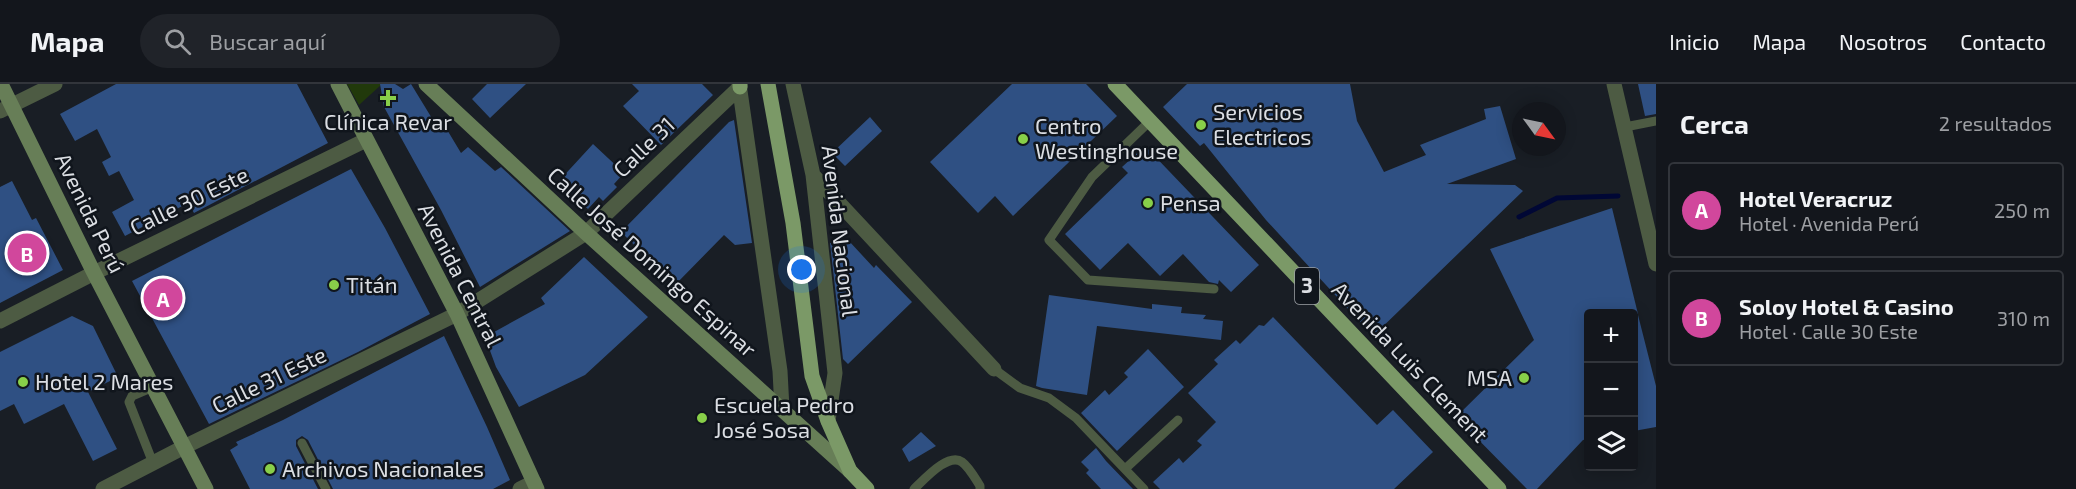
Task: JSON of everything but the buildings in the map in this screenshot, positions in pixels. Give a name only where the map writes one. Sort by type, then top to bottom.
[{"type":"main road","name":"Avenida Perú","points":[[1,84],[6,108],[206,489]]},
{"type":"main road","name":"Avenida Central","points":[[338,84],[457,314],[530,487]]},
{"type":"main road","name":"Calle José Domingo Espinar","points":[[426,84],[586,234],[850,471]]},
{"type":"main road","name":"Avenida Nacional","points":[[768,84],[793,223],[812,375],[828,421],[850,471],[867,489]]},
{"type":"main road","name":"Avenida Luis Clement","points":[[1114,84],[1499,489]]},
{"type":"street","points":[[6,108],[55,84]]},
{"type":"street","name":"Avenida Nacional","points":[[793,84],[813,176],[835,373],[828,421]]},
{"type":"street","points":[[1614,84],[1654,244],[1656,264]]},
{"type":"street","name":"Calle 31","points":[[457,314],[586,234],[736,85]]},
{"type":"street","name":"Calle 31","points":[[736,85],[780,372],[782,409]]},
{"type":"street","name":"Calle 30 Este","points":[[0,321],[366,140]]},
{"type":"street","points":[[813,176],[994,369]]},
{"type":"street","name":"Calle 31 Este","points":[[103,489],[457,314]]},
{"type":"lane","points":[[1625,128],[1656,121]]},
{"type":"lane","points":[[1150,122],[1092,177],[1049,240],[1088,280],[1214,290]]},
{"type":"lane","points":[[994,369],[1020,388],[1048,398],[1076,418],[1144,489]]},
{"type":"lane","points":[[153,387],[132,396],[129,402],[153,463]]},
{"type":"lane","points":[[1125,469],[1178,420]]},
{"type":"lane","points":[[302,443],[326,489]]},
{"type":"lane","points":[[914,489],[945,461],[958,460],[964,463],[980,489]]},
{"type":"green space","points":[[347,84],[382,84],[359,105]]},
{"type":"waterway","points":[[1519,217],[1557,198],[1618,196]]},
{"type":"place","name":"Clínica Revar","points":[[388,98]]},
{"type":"place","name":"Servicios Electricos","points":[[1201,125]]},
{"type":"place","name":"Centro Westinghouse","points":[[1023,139]]},
{"type":"place","name":"Pensa","points":[[1148,203]]},
{"type":"place","name":"Soloy Hotel & Casino","points":[[27,253]]},
{"type":"place","name":"Titán","points":[[334,285]]},
{"type":"place","name":"Hotel Veracruz","points":[[163,298]]},
{"type":"place","name":"MSA","points":[[1524,378]]},
{"type":"place","name":"Hotel 2 Mares","points":[[23,382]]},
{"type":"place","name":"Escuela Pedro José Sosa","points":[[702,418]]},
{"type":"place","name":"Archivos Nacionales","points":[[270,469]]}]
